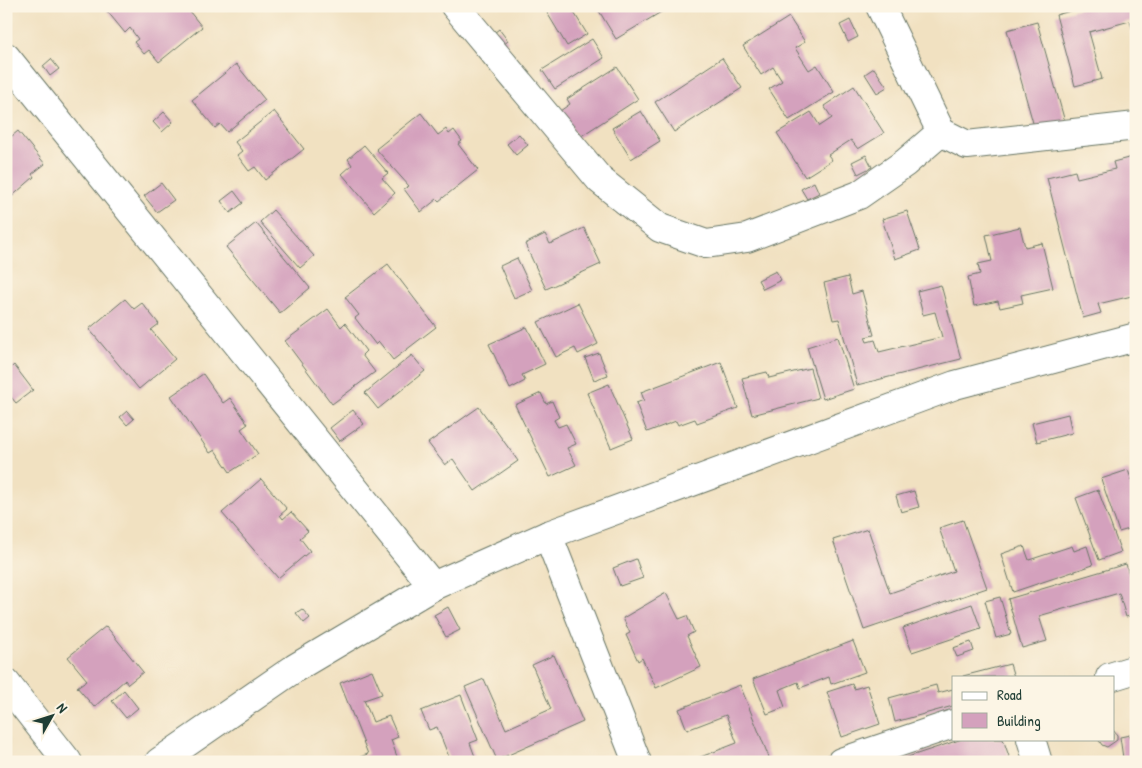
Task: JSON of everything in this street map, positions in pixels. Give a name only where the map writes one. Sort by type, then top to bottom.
[{"type":"street","points":[[455,6],[600,180],[660,228],[706,244],[747,238],[859,195],[905,163],[941,132]]},
{"type":"street","points":[[880,6],[941,132],[967,145],[1136,126]]},
{"type":"street","points":[[6,57],[433,586]]},
{"type":"street","points":[[159,762],[295,668],[433,586],[548,534],[955,384],[1136,337]]},
{"type":"street","points":[[548,534],[637,762]]},
{"type":"street","points":[[1113,676],[1136,669]]},
{"type":"street","points":[[6,683],[68,762]]},
{"type":"street","points":[[841,762],[952,724]]},
{"type":"street","points":[[1031,740],[1038,762]]},
{"type":"building","points":[[112,6],[185,6],[202,27],[159,62],[149,50],[144,54],[134,42],[138,39],[130,28],[125,33],[107,11]]},
{"type":"building","points":[[543,6],[570,6],[587,34],[567,46]]},
{"type":"building","points":[[596,6],[671,6],[616,39]]},
{"type":"building","points":[[1088,6],[1136,6],[1136,41],[1130,21],[1089,32],[1102,79],[1075,86],[1056,15]]},
{"type":"building","points":[[789,17],[805,42],[795,48],[809,70],[817,65],[834,92],[789,120],[769,89],[782,81],[773,67],[761,75],[743,46]]},
{"type":"building","points":[[850,20],[858,37],[848,42],[840,25]]},
{"type":"building","points":[[1037,22],[1065,122],[1035,130],[1007,30]]},
{"type":"building","points":[[499,29],[508,41],[498,49],[489,37]]},
{"type":"building","points":[[592,39],[604,58],[555,89],[542,70]]},
{"type":"building","points":[[722,58],[742,88],[674,132],[655,102]]},
{"type":"building","points":[[51,59],[59,69],[50,76],[43,66]]},
{"type":"building","points":[[236,64],[265,100],[227,132],[220,124],[215,128],[192,100]]},
{"type":"building","points":[[617,67],[638,99],[578,138],[560,111],[570,104],[567,99]]},
{"type":"building","points":[[874,68],[887,87],[877,93],[865,74]]},
{"type":"building","points":[[854,86],[884,133],[858,149],[851,140],[828,155],[832,160],[805,177],[777,133],[811,112],[820,126],[832,118],[824,106]]},
{"type":"building","points":[[274,111],[304,149],[265,180],[255,167],[249,171],[237,155],[242,151],[235,142]]},
{"type":"building","points":[[641,111],[660,141],[631,159],[612,128]]},
{"type":"building","points":[[164,112],[173,122],[162,132],[153,122]]},
{"type":"building","points":[[421,113],[438,135],[446,129],[449,134],[454,130],[462,141],[458,144],[478,170],[439,201],[437,199],[421,212],[404,189],[409,186],[376,149]]},
{"type":"building","points":[[18,131],[45,164],[32,174],[34,177],[9,199],[6,195],[6,141]]},
{"type":"building","points":[[519,134],[528,145],[516,155],[507,144]]},
{"type":"building","points":[[364,145],[388,173],[382,178],[395,193],[374,212],[342,174],[352,165],[348,159]]},
{"type":"building","points":[[866,155],[872,167],[858,174],[852,162]]},
{"type":"building","points":[[1136,156],[1136,295],[1098,304],[1101,313],[1083,318],[1047,178],[1075,171],[1077,178],[1115,169],[1113,162]]},
{"type":"building","points":[[814,182],[819,193],[807,199],[801,189]]},
{"type":"building","points":[[161,183],[174,200],[157,212],[144,196]]},
{"type":"building","points":[[234,191],[243,203],[230,213],[221,201]]},
{"type":"building","points":[[273,210],[314,256],[300,268],[260,222]]},
{"type":"building","points":[[907,211],[920,250],[895,259],[882,219]]},
{"type":"building","points":[[256,223],[310,288],[280,313],[226,247]]},
{"type":"building","points":[[1020,227],[1025,247],[1042,243],[1053,288],[1021,295],[1023,303],[1000,308],[998,301],[974,306],[968,277],[980,274],[978,264],[992,261],[986,235]]},
{"type":"building","points":[[584,228],[601,264],[546,289],[525,244],[545,234],[550,244]]},
{"type":"building","points":[[517,258],[532,290],[514,298],[500,266]]},
{"type":"building","points":[[388,264],[436,327],[393,360],[379,342],[376,345],[355,318],[359,315],[345,297]]},
{"type":"building","points":[[776,271],[781,280],[763,289],[758,280]]},
{"type":"building","points":[[848,277],[852,294],[862,291],[874,335],[865,337],[867,342],[875,340],[879,352],[942,337],[935,312],[923,315],[917,291],[941,285],[961,359],[857,385],[839,319],[833,320],[824,283]]},
{"type":"building","points":[[125,299],[134,309],[142,303],[159,324],[151,330],[175,359],[139,389],[89,329]]},
{"type":"building","points":[[578,303],[598,344],[578,354],[575,348],[556,357],[538,322]]},
{"type":"building","points":[[328,309],[341,327],[345,323],[366,351],[362,355],[375,372],[332,404],[285,341]]},
{"type":"building","points":[[527,327],[545,364],[522,375],[525,381],[510,389],[489,344]]},
{"type":"building","points":[[838,337],[854,389],[823,399],[807,347]]},
{"type":"building","points":[[599,353],[608,375],[594,380],[585,358]]},
{"type":"building","points":[[412,355],[425,371],[378,409],[365,393]]},
{"type":"building","points":[[721,362],[738,408],[697,423],[695,419],[678,425],[676,421],[647,432],[636,403],[644,400],[641,392]]},
{"type":"building","points":[[14,365],[33,390],[16,403],[6,391],[6,372]]},
{"type":"building","points":[[810,368],[818,398],[752,415],[742,378],[767,372],[769,378]]},
{"type":"building","points":[[203,374],[223,403],[230,398],[248,424],[241,429],[258,454],[230,472],[215,450],[210,453],[171,396]]},
{"type":"building","points":[[609,384],[633,439],[611,448],[587,393]]},
{"type":"building","points":[[541,393],[546,404],[552,401],[559,417],[554,420],[558,427],[566,424],[576,444],[567,448],[576,465],[550,477],[515,405]]},
{"type":"building","points":[[479,407],[518,461],[475,491],[453,459],[445,465],[428,443]]},
{"type":"building","points":[[353,410],[364,424],[340,441],[330,428]]},
{"type":"building","points":[[127,411],[134,419],[127,425],[120,417]]},
{"type":"building","points":[[1068,414],[1072,433],[1037,442],[1032,423]]},
{"type":"building","points":[[1128,470],[1136,493],[1136,527],[1119,532],[1101,479]]},
{"type":"building","points":[[261,479],[287,509],[280,515],[283,519],[291,512],[308,531],[300,538],[310,551],[278,578],[222,513]]},
{"type":"building","points":[[1098,490],[1121,552],[1099,560],[1076,498]]},
{"type":"building","points":[[914,491],[919,507],[901,512],[896,496]]},
{"type":"building","points":[[963,520],[987,588],[864,630],[833,540],[868,529],[890,593],[954,571],[939,528]]},
{"type":"building","points":[[1024,546],[1029,560],[1072,546],[1074,551],[1087,546],[1093,565],[1013,592],[1001,554]]},
{"type":"building","points":[[636,559],[643,578],[620,586],[613,568]]},
{"type":"building","points":[[1126,564],[1136,598],[1136,614],[1126,617],[1119,593],[1039,616],[1047,641],[1022,648],[1008,599]]},
{"type":"building","points":[[666,593],[679,619],[687,616],[694,632],[687,636],[701,667],[656,688],[642,658],[638,661],[626,635],[630,633],[623,618]]},
{"type":"building","points":[[1000,597],[1011,634],[996,638],[985,601]]},
{"type":"building","points":[[972,604],[981,629],[912,652],[903,628]]},
{"type":"building","points":[[448,607],[460,630],[446,637],[434,615]]},
{"type":"building","points":[[302,609],[310,618],[304,623],[296,613]]},
{"type":"building","points":[[106,626],[143,672],[128,684],[125,680],[94,707],[77,687],[87,680],[68,657]]},
{"type":"building","points":[[853,641],[865,672],[831,684],[829,677],[800,688],[798,682],[779,690],[785,707],[767,714],[753,679]]},
{"type":"building","points":[[971,642],[974,651],[957,657],[953,648]]},
{"type":"building","points":[[554,655],[583,722],[497,760],[465,687],[484,679],[506,729],[551,709],[532,665]]},
{"type":"building","points":[[1010,664],[1014,676],[963,676]]},
{"type":"building","points":[[372,670],[382,694],[364,700],[373,722],[389,716],[398,737],[391,740],[399,762],[362,762],[360,757],[368,754],[340,683]]},
{"type":"building","points":[[852,684],[854,689],[867,685],[880,724],[842,737],[827,692]]},
{"type":"building","points":[[740,685],[770,760],[700,762],[698,758],[737,743],[726,715],[687,730],[679,709]]},
{"type":"building","points":[[936,685],[938,693],[952,689],[952,706],[895,722],[889,698]]},
{"type":"building","points":[[124,690],[138,708],[126,718],[112,701]]},
{"type":"building","points":[[461,695],[478,740],[470,743],[477,762],[451,762],[437,727],[429,730],[421,711]]},
{"type":"building","points":[[1114,731],[1117,735],[1117,740],[1107,747],[1102,745],[1099,740],[1114,740]]},
{"type":"building","points":[[1130,735],[1133,757],[1123,758],[1120,737]]},
{"type":"building","points":[[959,740],[1003,740],[1011,762],[903,762],[902,759]]}]
